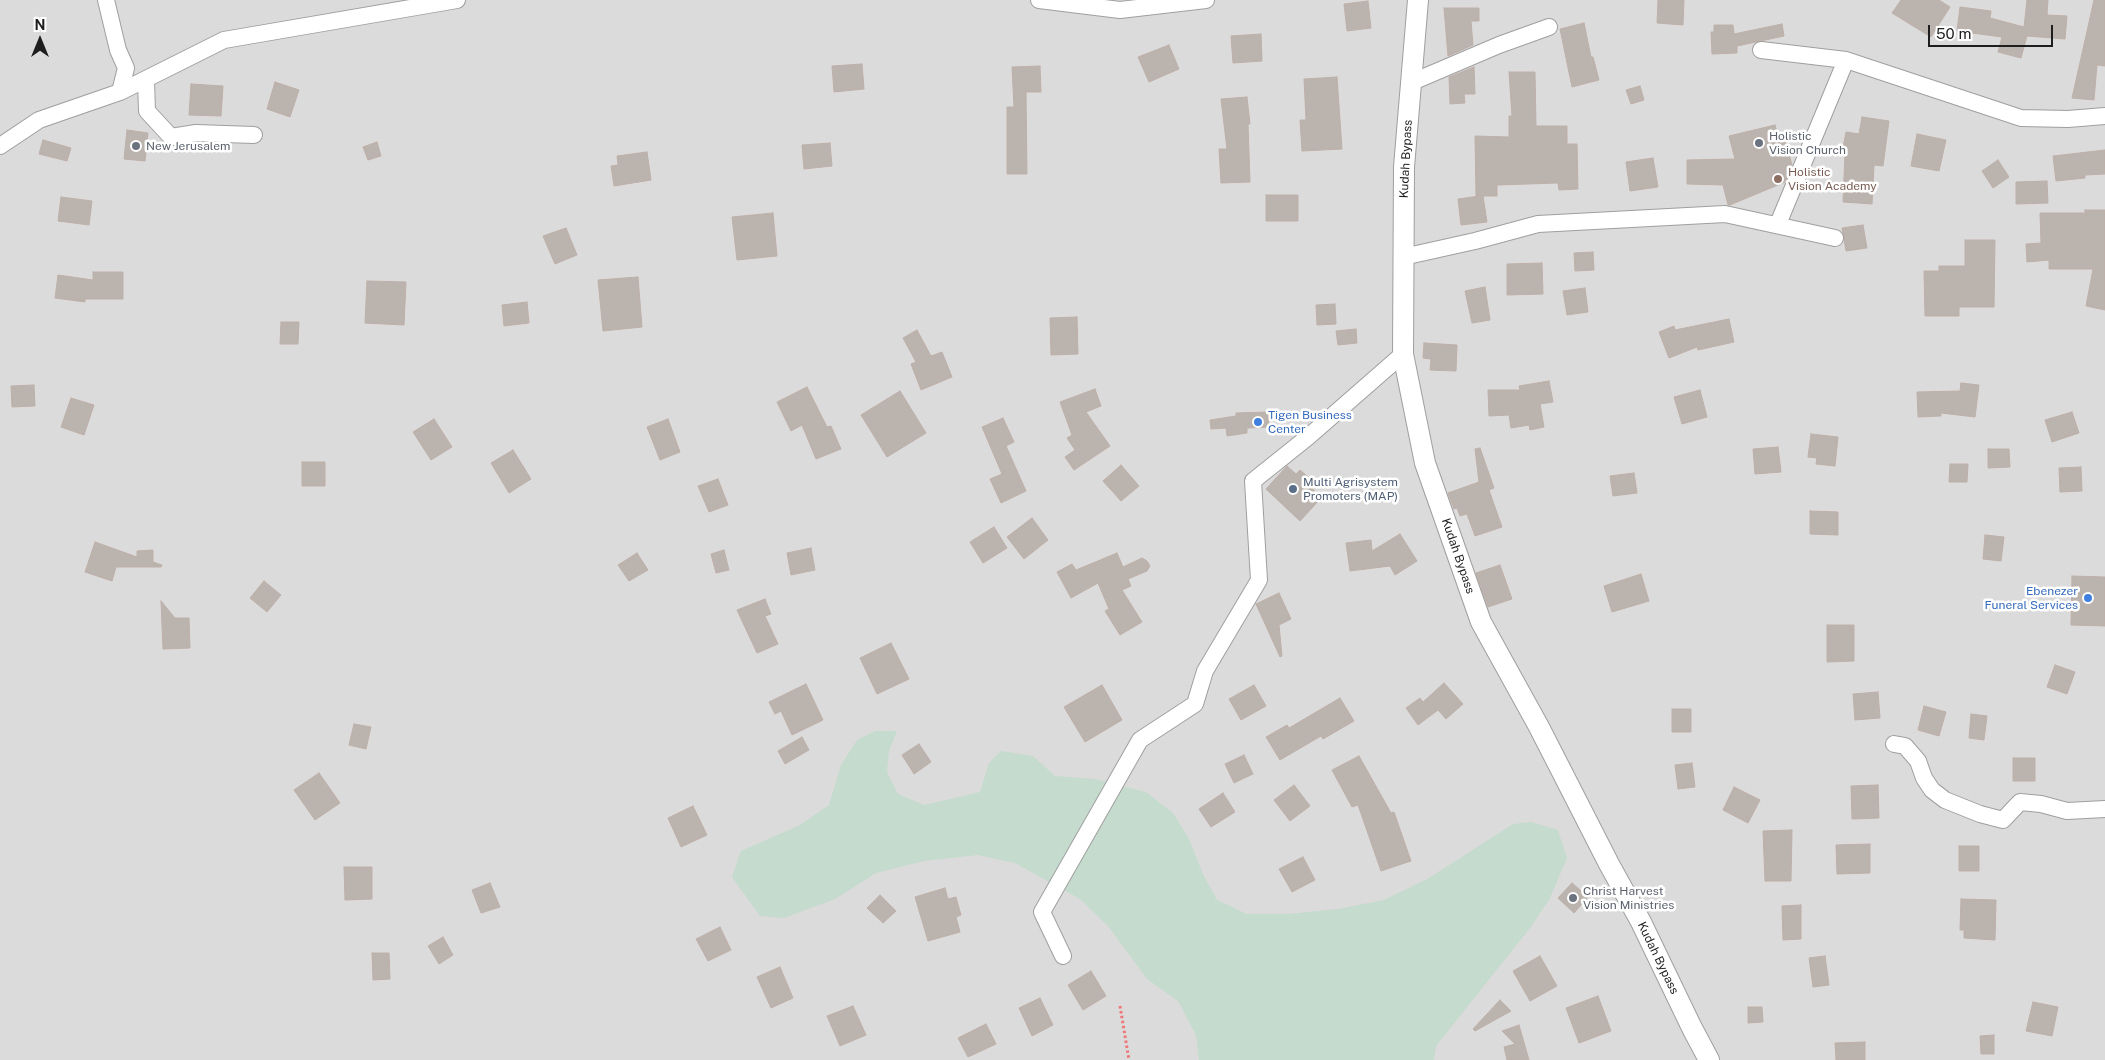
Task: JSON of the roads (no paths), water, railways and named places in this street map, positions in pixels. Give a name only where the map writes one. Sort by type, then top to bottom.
[{"type":"street","points":[[106,0],[118,50],[126,68],[120,92]]},
{"type":"street","points":[[0,146],[39,120],[120,92],[224,40],[457,0]]},
{"type":"street","points":[[1039,0],[1120,10],[1206,0]]},
{"type":"street","name":"Kudah Bypass","points":[[1418,0],[1404,168],[1403,354],[1425,464],[1481,622],[1539,726],[1609,864],[1641,922],[1709,1060]]},
{"type":"street","points":[[1410,83],[1499,44],[1549,27]]},
{"type":"street","points":[[1761,50],[1846,60],[2021,118],[2068,119],[2105,116]]},
{"type":"street","points":[[1778,224],[1846,60]]},
{"type":"street","points":[[146,80],[147,111],[171,137],[196,133],[254,135]]},
{"type":"street","points":[[1403,258],[1538,224],[1725,214],[1778,224],[1835,238]]},
{"type":"street","points":[[1064,956],[1042,912],[1140,740],[1195,704],[1205,671],[1260,580],[1253,481],[1308,437],[1403,354]]},
{"type":"street","points":[[1894,744],[1905,746],[1918,761],[1924,778],[1932,790],[1945,800],[1980,814],[2003,820],[2020,802],[2041,804],[2067,811],[2105,809]]},
{"type":"place","name":"Holistic Vision Church","points":[[1759,143]]},
{"type":"place","name":"New Jerusalem","points":[[136,146]]},
{"type":"place","name":"Holistic Vision Academy","points":[[1778,179]]},
{"type":"place","name":"Tigen Business Center","points":[[1258,422]]},
{"type":"place","name":"Multi Agrisystem Promoters (MAP)","points":[[1293,489]]},
{"type":"place","name":"Ebenezer Funeral Services","points":[[2088,598]]},
{"type":"place","name":"Christ Harvest Vision Ministries","points":[[1573,898]]}]
